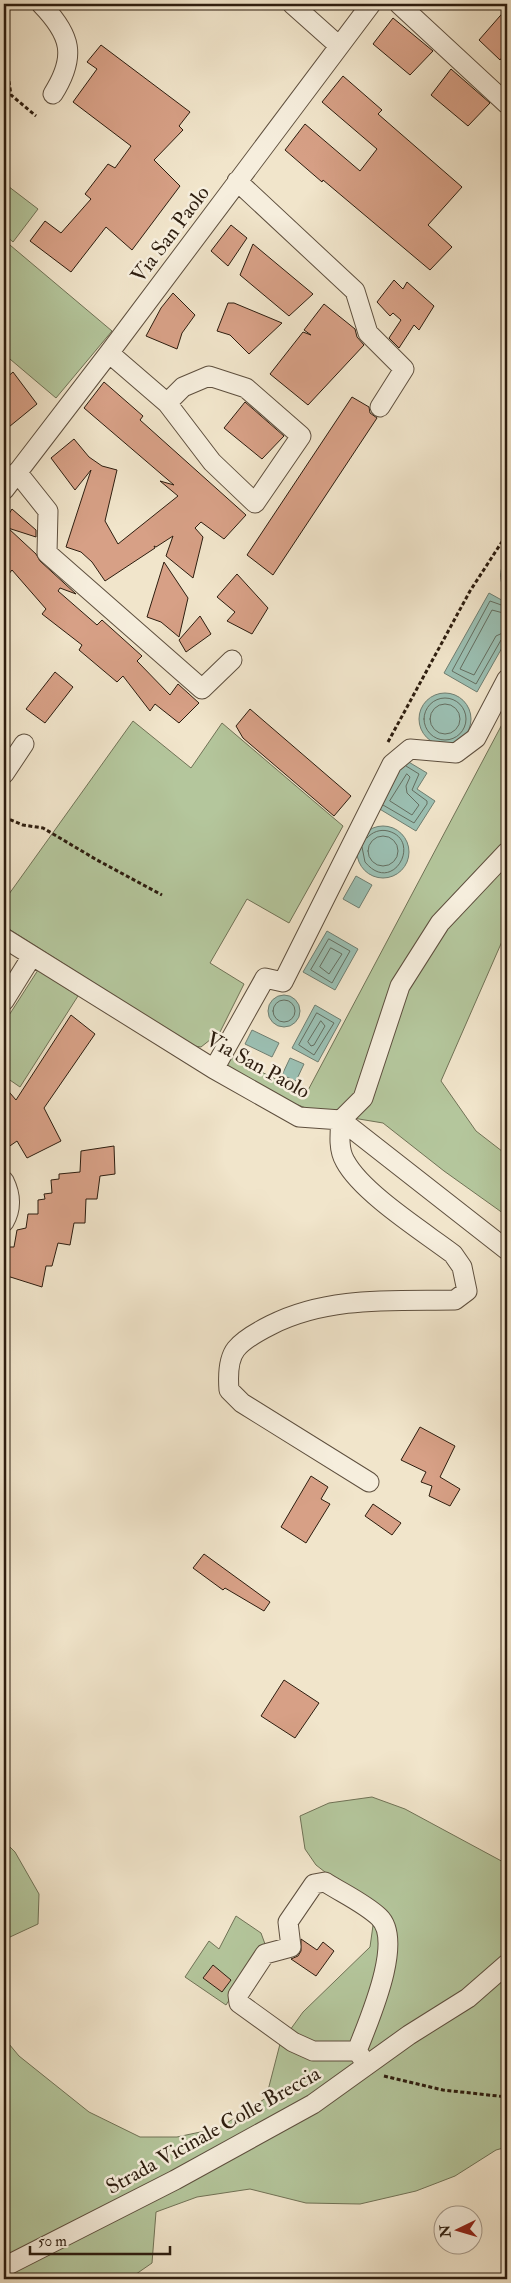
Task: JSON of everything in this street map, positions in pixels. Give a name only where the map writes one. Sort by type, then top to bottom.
[{"type":"street","points":[[40,4],[58,21],[68,49],[64,76],[53,94]]},
{"type":"street","points":[[292,4],[338,45]]},
{"type":"street","name":"Via San Paolo","points":[[4,490],[110,353],[338,45],[371,4]]},
{"type":"street","points":[[399,4],[507,104]]},
{"type":"street","points":[[237,181],[355,291],[368,333],[404,369],[380,407]]},
{"type":"street","points":[[110,353],[167,403],[212,462],[256,503],[301,436],[246,388],[209,376],[183,387],[167,403]]},
{"type":"street","points":[[17,472],[48,511],[47,554],[202,688],[232,660]]},
{"type":"street","points":[[214,1069],[264,978],[283,982],[392,764],[410,749],[456,753],[476,738],[507,679]]},
{"type":"street","points":[[4,774],[24,744]]},
{"type":"street","points":[[369,1482],[242,1403],[229,1390],[228,1372],[235,1350],[257,1332],[293,1314],[344,1302],[455,1300],[467,1291],[462,1267],[453,1254],[359,1181],[344,1160],[340,1142],[341,1120],[364,1098],[400,986],[440,923],[507,852]]},
{"type":"street","name":"Via San Paolo","points":[[4,938],[214,1069],[299,1117],[341,1120]]},
{"type":"street","points":[[4,1001],[32,956]]},
{"type":"street","points":[[341,1120],[507,1250]]},
{"type":"street","points":[[4,1182],[9,1192],[10,1206],[4,1222]]},
{"type":"street","points":[[324,1882],[381,1918],[388,1935],[386,1966],[362,2058],[313,2051],[292,2042],[239,2003],[238,1995],[265,1954],[292,1947],[288,1922],[314,1884],[324,1882]]},
{"type":"street","name":"Strada Vicinale Colle Breccia","points":[[4,2267],[239,2146],[313,2104],[362,2058],[409,2035],[468,1998],[507,1964]]},
{"type":"path","points":[[4,48],[11,95],[36,116]]},
{"type":"path","points":[[4,816],[23,825],[43,828],[162,895]]},
{"type":"path","points":[[362,2058],[379,2074],[398,2080],[443,2090],[507,2097]]},
{"type":"green space","points":[[4,183],[38,209],[13,242],[4,234]]},
{"type":"green space","points":[[4,240],[112,331],[56,398],[4,354]]},
{"type":"green space","points":[[507,715],[507,930],[441,1081],[476,1131],[507,1155],[507,1216],[444,1171],[383,1123],[317,1112],[276,1097],[228,1071],[227,1055],[306,1094]]},
{"type":"green space","points":[[133,721],[191,768],[222,723],[343,826],[289,923],[247,899],[210,963],[244,984],[220,1032],[201,1047],[194,1046],[4,926],[4,901]]},
{"type":"green space","points":[[38,970],[78,996],[20,1087],[4,1076],[4,1023]]},
{"type":"green space","points":[[372,1797],[405,1809],[507,1864],[507,2147],[496,2150],[455,2176],[416,2191],[360,2204],[306,2203],[250,2189],[197,2197],[156,2212],[152,2263],[129,2279],[13,2279],[4,2255],[4,2038],[19,2056],[89,2112],[140,2137],[177,2137],[219,2128],[266,2098],[280,2044],[303,2012],[370,1947],[375,1911],[316,1865],[305,1849],[300,1816],[329,1803]]},
{"type":"green space","points":[[4,1841],[15,1852],[39,1894],[38,1924],[10,1937],[4,1944]]},
{"type":"green space","points":[[236,1916],[261,1933],[265,1944],[226,2005],[185,1977],[209,1941],[219,1949]]},
{"type":"water","points":[[507,557],[507,593],[502,584],[501,570]]},
{"type":"water","points":[[489,593],[507,603],[507,639],[477,692],[444,673]]},
{"type":"water","points":[[445,693],[459,697],[467,705],[471,719],[467,733],[459,741],[445,745],[431,741],[423,733],[419,719],[423,705],[431,697]]},
{"type":"water","points":[[402,758],[427,773],[417,789],[435,801],[416,831],[373,805]]},
{"type":"water","points":[[378,826],[388,826],[397,830],[405,838],[409,852],[405,866],[397,874],[388,878],[378,878],[369,874],[361,866],[357,857],[357,847],[361,838],[369,830]]},
{"type":"water","points":[[356,876],[372,885],[359,908],[343,899]]},
{"type":"water","points":[[327,931],[358,949],[335,990],[303,972]]},
{"type":"water","points":[[284,995],[290,996],[295,1000],[299,1005],[299,1017],[295,1022],[290,1026],[284,1027],[278,1026],[273,1022],[269,1017],[268,1011],[269,1005],[273,1000],[278,996]]},
{"type":"water","points":[[315,1005],[341,1020],[318,1062],[292,1048]]},
{"type":"water","points":[[252,1030],[279,1043],[272,1057],[245,1044]]},
{"type":"water","points":[[290,1058],[304,1064],[296,1081],[282,1075]]},
{"type":"building","points":[[507,8],[507,51],[500,60],[479,40]]},
{"type":"building","points":[[393,18],[433,51],[410,75],[373,44]]},
{"type":"building","points":[[101,45],[190,112],[179,126],[183,130],[154,160],[180,186],[132,250],[106,227],[71,272],[30,241],[45,221],[61,233],[91,199],[85,194],[108,164],[115,168],[131,146],[73,102],[97,69],[87,62]]},
{"type":"building","points":[[451,69],[490,103],[468,126],[431,95]]},
{"type":"building","points":[[343,76],[382,110],[378,114],[462,187],[428,225],[452,247],[430,270],[285,150],[305,124],[360,171],[377,149],[322,102]]},
{"type":"building","points":[[231,225],[247,238],[228,266],[211,251]]},
{"type":"building","points":[[253,244],[313,294],[289,316],[240,275]]},
{"type":"building","points":[[394,280],[403,289],[407,282],[434,306],[419,330],[414,325],[399,348],[389,338],[401,320],[393,313],[390,316],[377,302]]},
{"type":"building","points":[[173,293],[195,315],[182,333],[177,349],[146,336],[161,308]]},
{"type":"building","points":[[228,303],[234,303],[282,323],[249,354],[230,335],[217,331]]},
{"type":"building","points":[[324,304],[355,329],[357,337],[364,345],[308,405],[270,374],[303,332],[311,335],[304,330]]},
{"type":"building","points":[[13,372],[37,404],[4,431],[4,380]]},
{"type":"building","points":[[104,382],[143,416],[140,420],[246,515],[224,539],[201,522],[195,528],[203,537],[193,578],[166,556],[173,536],[156,547],[154,546],[155,548],[105,581],[92,562],[81,552],[66,547],[91,470],[75,490],[51,458],[74,439],[89,457],[102,466],[117,470],[105,521],[118,544],[178,496],[160,481],[174,485],[84,408]]},
{"type":"building","points":[[352,397],[369,407],[370,413],[377,418],[273,575],[247,555]]},
{"type":"building","points":[[245,402],[284,436],[262,459],[224,428]]},
{"type":"building","points":[[12,509],[36,530],[36,537],[8,528],[76,594],[60,588],[58,591],[97,625],[102,620],[142,656],[137,661],[170,695],[178,684],[199,703],[179,723],[155,704],[150,711],[123,676],[117,682],[79,650],[82,645],[42,614],[46,609],[12,570],[4,580],[4,522]]},
{"type":"building","points":[[164,562],[188,598],[179,637],[161,622],[147,617]]},
{"type":"building","points":[[237,574],[268,608],[252,634],[227,621],[235,612],[217,597]]},
{"type":"building","points":[[200,616],[211,634],[186,652],[179,640]]},
{"type":"building","points":[[55,672],[73,687],[45,723],[26,709]]},
{"type":"building","points":[[250,709],[351,796],[334,816],[243,738],[236,726]]},
{"type":"building","points":[[71,1015],[95,1034],[44,1108],[61,1141],[27,1158],[17,1141],[4,1150],[4,1086],[16,1100]]},
{"type":"building","points":[[114,1146],[115,1174],[100,1176],[97,1199],[86,1199],[85,1223],[74,1223],[70,1245],[58,1243],[52,1266],[46,1266],[42,1287],[4,1275],[4,1260],[9,1247],[14,1247],[17,1230],[26,1228],[28,1214],[38,1214],[38,1200],[45,1199],[44,1194],[52,1193],[51,1180],[59,1179],[59,1174],[80,1172],[81,1151]]},
{"type":"building","points":[[420,1427],[455,1446],[440,1477],[460,1489],[450,1506],[429,1496],[432,1486],[421,1482],[426,1472],[401,1460]]},
{"type":"building","points":[[311,1476],[328,1487],[321,1499],[330,1504],[306,1543],[281,1527]]},
{"type":"building","points":[[373,1504],[401,1523],[392,1535],[365,1516]]},
{"type":"building","points":[[204,1554],[270,1602],[264,1611],[225,1588],[223,1590],[193,1568]]},
{"type":"building","points":[[284,1680],[319,1703],[295,1738],[261,1716]]},
{"type":"building","points":[[301,1939],[317,1950],[323,1942],[334,1951],[316,1976],[291,1959],[298,1956],[301,1951]]},
{"type":"building","points":[[213,1965],[231,1980],[222,1992],[203,1978]]}]
